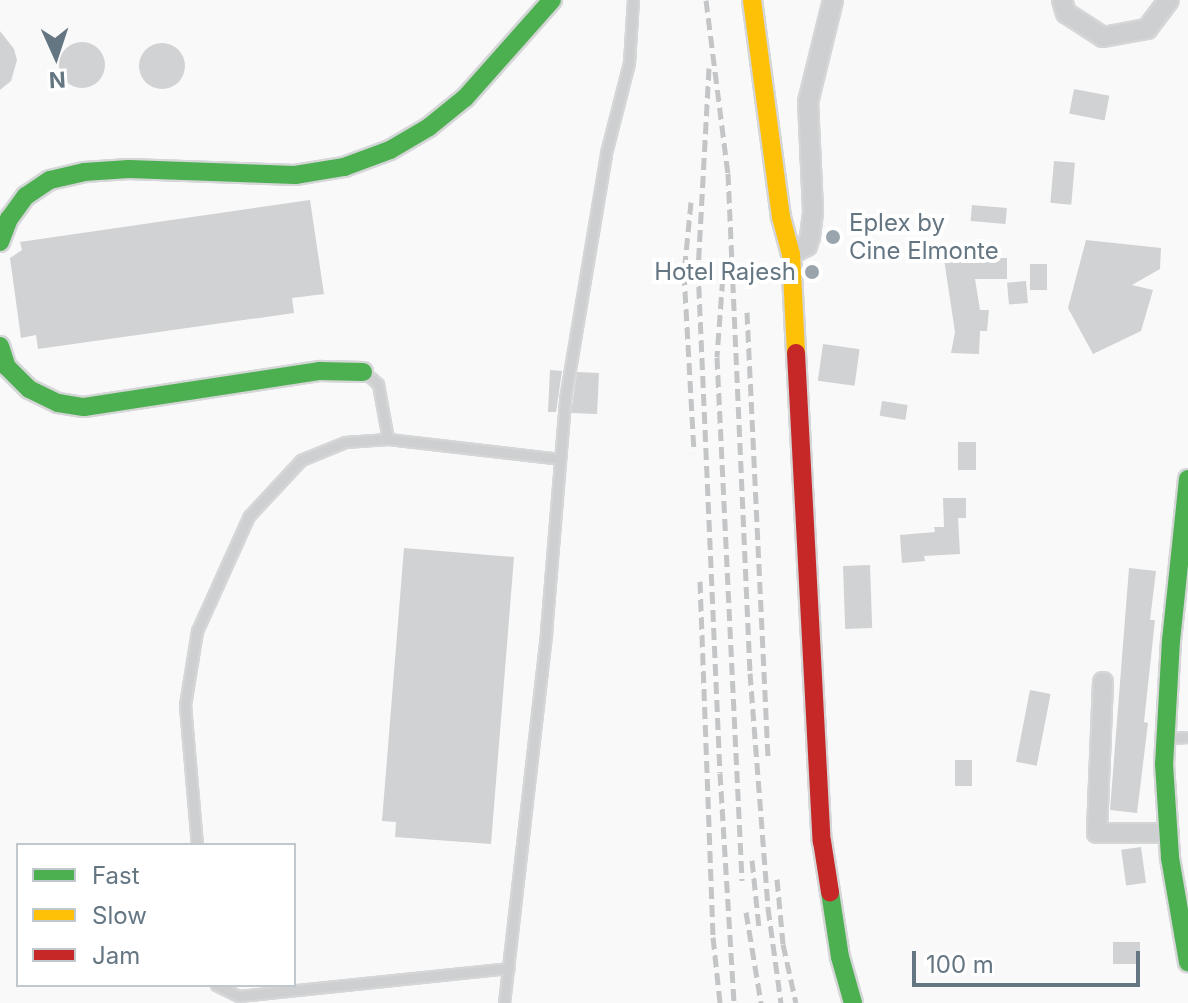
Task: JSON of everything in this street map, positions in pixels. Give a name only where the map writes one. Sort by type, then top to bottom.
[{"type":"main road","points":[[0,242],[9,219],[26,196],[50,180],[84,172],[129,169],[270,176],[320,172],[390,150],[429,127],[465,98],[552,0]]},
{"type":"main road","points":[[752,0],[781,217],[791,254],[822,841],[840,957],[853,1003]]},
{"type":"main road","points":[[756,37],[768,0]]},
{"type":"main road","points":[[209,153],[282,155]]},
{"type":"main road","points":[[0,346],[7,367],[29,389],[58,403],[84,407],[320,371],[363,372]]},
{"type":"main road","points":[[37,415],[86,423],[323,386],[363,372]]},
{"type":"main road","points":[[1188,479],[1165,739],[1168,833],[1188,962]]},
{"type":"street","points":[[791,254],[807,246],[810,237],[813,211],[808,102],[833,0]]},
{"type":"street","points":[[1062,0],[1066,13],[1103,37],[1147,29],[1169,0]]},
{"type":"street","points":[[1103,682],[1097,833],[1168,833]]},
{"type":"lane","points":[[504,1003],[546,632],[565,399],[606,153],[629,63],[633,0]]},
{"type":"lane","points":[[363,372],[378,384],[388,439]]},
{"type":"lane","points":[[197,843],[185,705],[197,631],[249,516],[301,460],[345,442],[388,439],[560,459]]},
{"type":"lane","points":[[1165,739],[1188,737]]},
{"type":"lane","points":[[220,987],[239,996],[509,968]]},
{"type":"building","points":[[0,31],[14,49],[17,60],[11,81],[0,90]]},
{"type":"building","points":[[82,42],[98,49],[105,65],[98,81],[82,88],[66,81],[59,65],[66,49]]},
{"type":"building","points":[[162,43],[178,50],[185,66],[178,82],[162,89],[146,82],[139,66],[146,50]]},
{"type":"building","points":[[1074,89],[1109,96],[1105,120],[1069,114]]},
{"type":"building","points":[[1054,161],[1075,163],[1071,205],[1050,203]]},
{"type":"building","points":[[310,200],[324,294],[292,298],[294,313],[38,349],[36,335],[21,338],[10,258],[22,250],[20,242]]},
{"type":"building","points":[[972,205],[1007,208],[1005,224],[971,221]]},
{"type":"building","points":[[1086,240],[1161,248],[1160,269],[1132,285],[1153,290],[1141,331],[1093,354],[1068,308]]},
{"type":"building","points":[[970,242],[972,258],[1007,258],[1007,279],[975,279],[980,310],[989,310],[987,331],[980,331],[979,354],[951,353],[955,332],[942,246]]},
{"type":"building","points":[[1030,264],[1047,264],[1047,290],[1030,290]]},
{"type":"building","points":[[1026,281],[1028,303],[1009,305],[1007,283]]},
{"type":"building","points":[[823,344],[860,349],[854,386],[818,381]]},
{"type":"building","points":[[550,370],[562,371],[556,412],[548,412]]},
{"type":"building","points":[[577,372],[599,373],[597,414],[571,413]]},
{"type":"building","points":[[882,401],[908,405],[905,420],[880,416]]},
{"type":"building","points":[[958,442],[976,442],[976,470],[958,470]]},
{"type":"building","points":[[943,498],[966,498],[966,518],[958,518],[960,554],[924,556],[925,561],[902,563],[900,535],[935,532],[934,527],[944,527]]},
{"type":"building","points":[[404,548],[514,557],[491,844],[395,837],[396,822],[382,821]]},
{"type":"building","points":[[870,565],[872,628],[845,629],[843,566]]},
{"type":"building","points":[[1129,568],[1156,571],[1150,620],[1155,620],[1144,722],[1148,723],[1137,813],[1110,810]]},
{"type":"building","points":[[1030,690],[1051,694],[1037,766],[1016,762]]},
{"type":"building","points":[[955,760],[972,760],[972,786],[955,786]]},
{"type":"building","points":[[1141,847],[1146,883],[1126,885],[1121,850]]},
{"type":"building","points":[[1113,942],[1140,942],[1140,964],[1113,964]]},
{"type":"railway","points":[[706,0],[728,173],[750,673],[768,908],[781,1003]]},
{"type":"railway","points":[[709,68],[698,268],[720,773],[734,1003]]},
{"type":"railway","points":[[691,202],[684,273],[694,453]]},
{"type":"railway","points":[[724,261],[717,357],[742,880]]},
{"type":"railway","points":[[747,312],[768,759]]},
{"type":"railway","points":[[700,581],[713,937],[720,1003]]},
{"type":"railway","points":[[752,860],[759,928]]},
{"type":"railway","points":[[777,879],[783,944],[796,1003]]},
{"type":"railway","points":[[746,912],[761,1003]]},
{"type":"traffic: fast","points":[[0,242],[9,219],[26,196],[50,180],[84,172],[129,169],[295,175],[344,167],[390,150],[429,127],[465,98],[552,0]]},
{"type":"traffic: fast","points":[[0,346],[7,367],[29,389],[58,403],[84,407],[320,371],[363,372]]},
{"type":"traffic: fast","points":[[1188,479],[1171,640],[1164,764],[1170,858],[1188,962]]},
{"type":"traffic: fast","points":[[830,892],[840,957],[853,1003]]},
{"type":"traffic: slow","points":[[752,0],[781,217],[791,254],[796,353]]},
{"type":"traffic: jam","points":[[796,353],[822,841],[830,892]]},
{"type":"place","name":"Eplex by Cine Elmonte","points":[[833,237]]},
{"type":"place","name":"Hotel Rajesh","points":[[812,272]]}]
